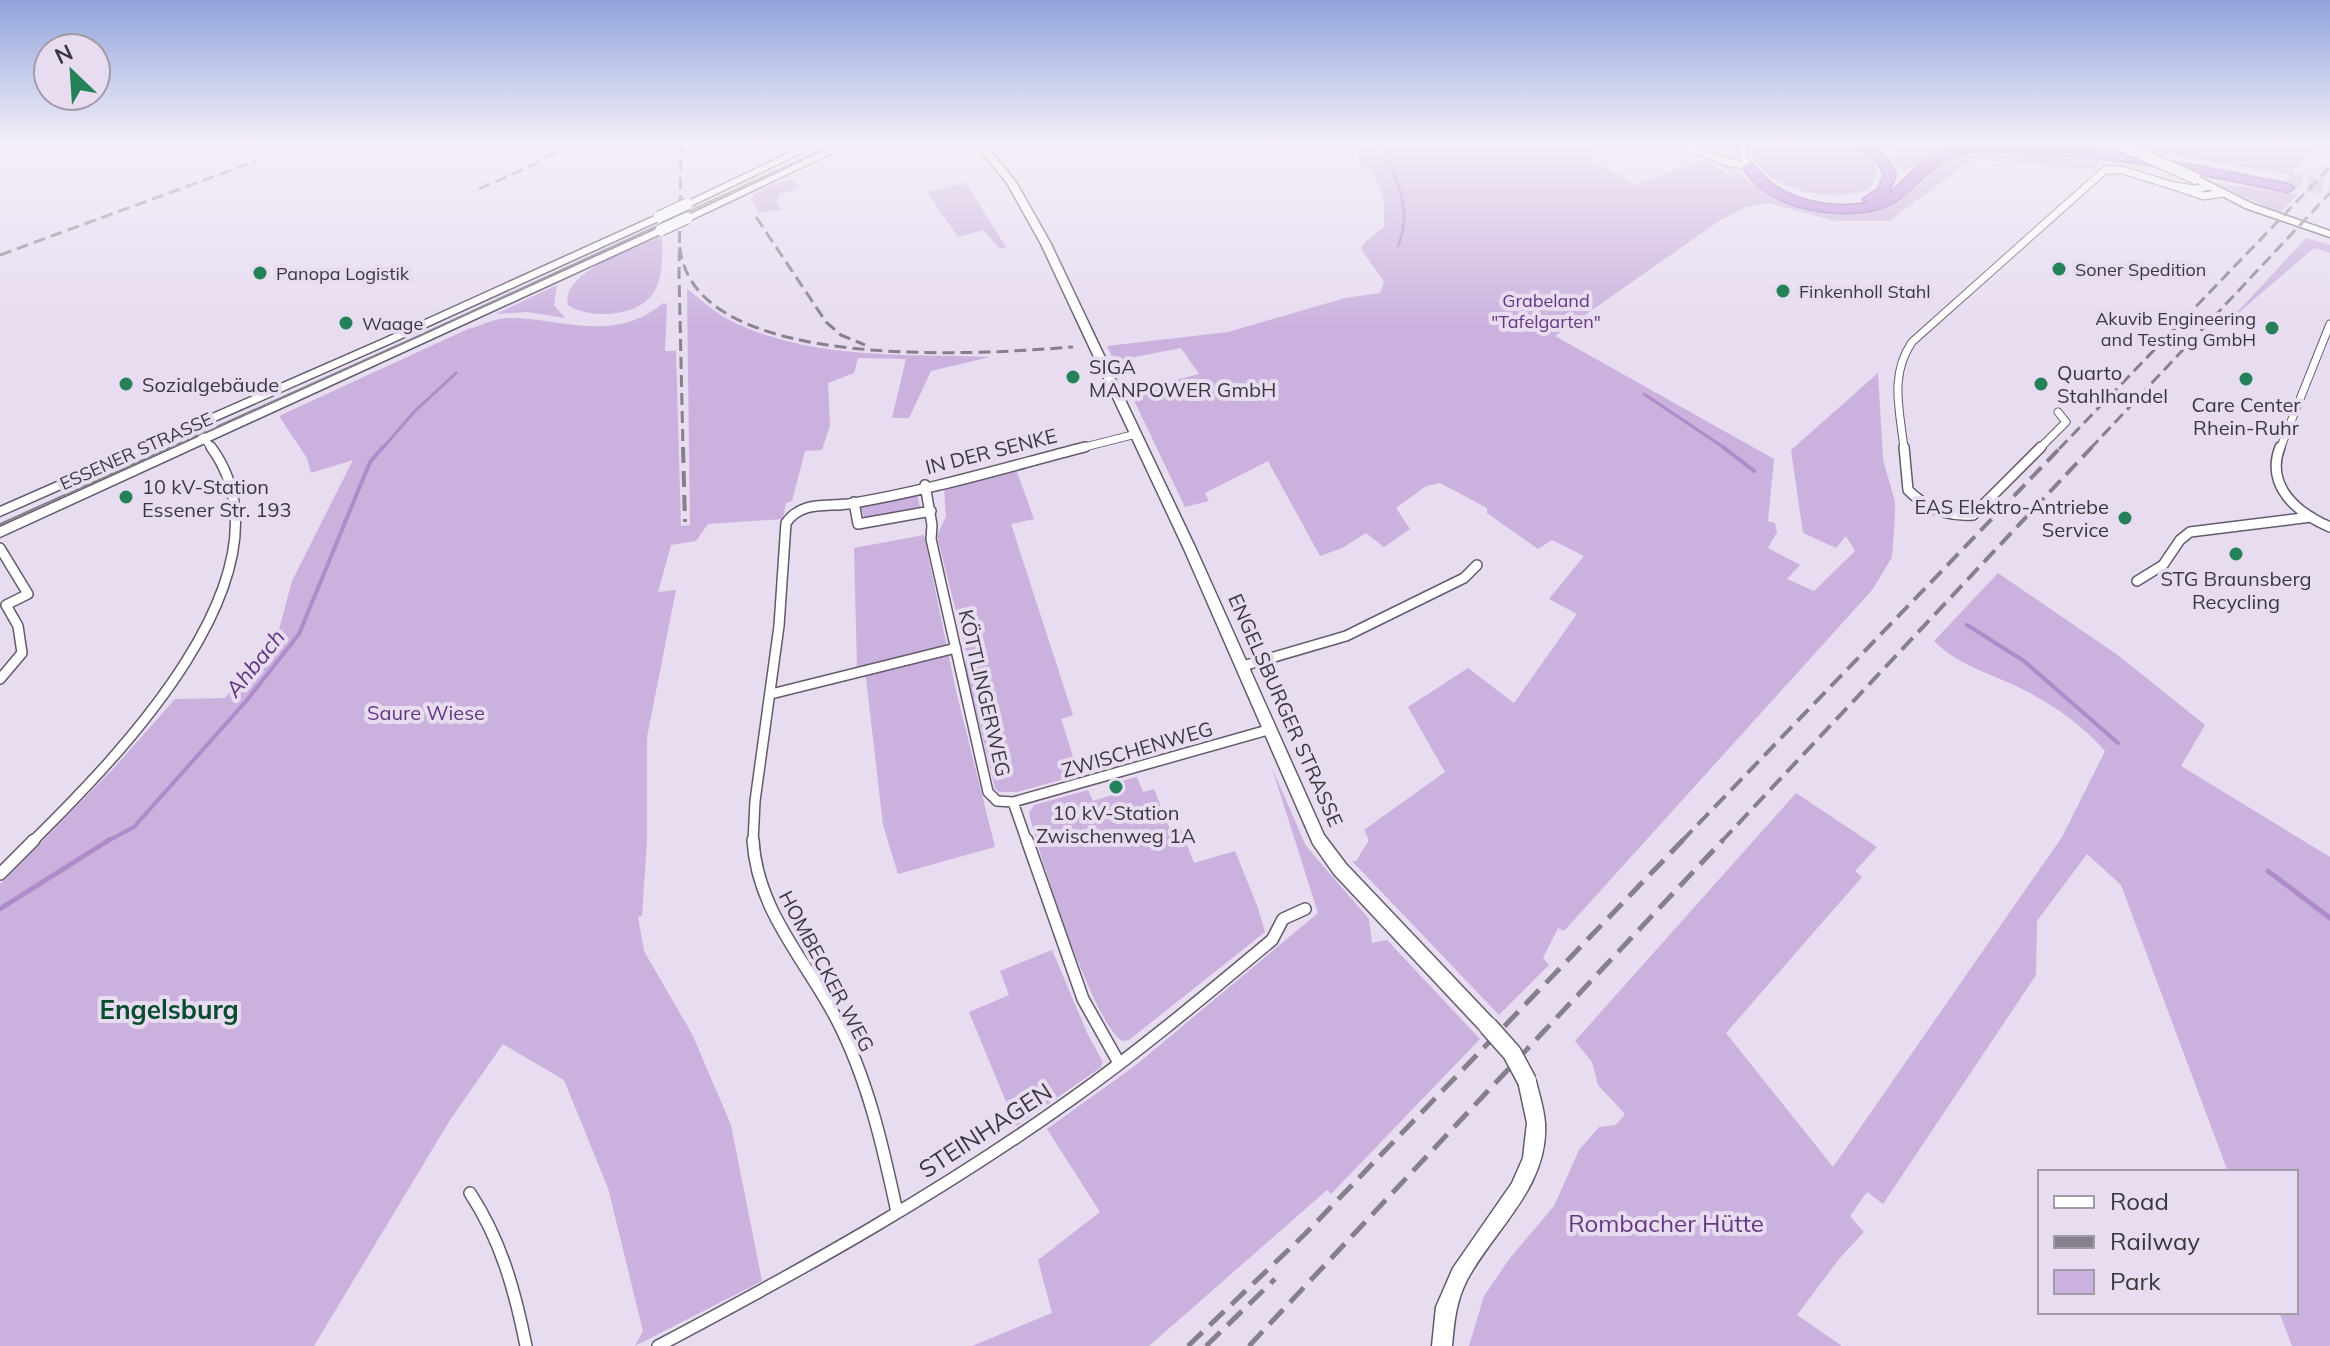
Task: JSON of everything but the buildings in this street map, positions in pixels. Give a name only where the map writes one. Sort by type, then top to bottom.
[{"type":"highway","points":[[1811,204],[1849,209],[1873,204]]},
{"type":"main road","name":"ESSENER STRASSE","points":[[0,512],[687,204]]},
{"type":"main road","name":"ESSENER STRASSE","points":[[0,532],[718,204]]},
{"type":"main road","name":"ENGELSBURGER STRASSE","points":[[1024,204],[1136,434],[1243,666],[1307,815],[1330,856],[1512,1053],[1527,1081],[1538,1121],[1532,1165],[1521,1186],[1457,1276],[1447,1300],[1442,1346]]},
{"type":"main road","points":[[2246,204],[2330,234]]},
{"type":"street","points":[[2058,412],[2066,422],[1973,515],[1943,513],[1914,497],[1908,490],[1897,378],[1900,360],[1912,342],[2067,204]]},
{"type":"street","points":[[2330,324],[2276,458],[2275,471],[2282,492],[2311,517],[2330,527]]},
{"type":"street","points":[[0,874],[126,746],[163,698],[209,622],[229,569],[234,499],[227,473],[195,426]]},
{"type":"street","name":"IN DER SENKE","points":[[771,694],[786,523],[790,516],[801,509],[854,502],[1136,434]]},
{"type":"street","name":"KÖTTLINGERWEG","points":[[925,485],[931,511],[929,533],[988,792],[997,801],[1013,802],[1083,999],[1119,1063]]},
{"type":"street","points":[[854,502],[858,524],[931,511]]},
{"type":"street","points":[[2137,581],[2163,565],[2180,540],[2190,532],[2311,517]]},
{"type":"street","points":[[0,548],[28,594],[3,606],[18,626],[22,653],[0,679]]},
{"type":"street","points":[[1243,666],[1323,645],[1368,627],[1454,585],[1477,565]]},
{"type":"street","points":[[771,694],[956,648]]},
{"type":"street","name":"HOMBECKER WEG","points":[[771,694],[755,817],[757,875],[780,926],[832,1011],[855,1061],[879,1127],[897,1212]]},
{"type":"street","name":"ZWISCHENWEG","points":[[1013,802],[1271,729]]},
{"type":"street","name":"STEINHAGEN","points":[[658,1346],[897,1212],[1045,1118],[1272,940],[1283,919],[1305,909]]},
{"type":"street","points":[[470,1193],[488,1217],[513,1291],[526,1346]]},
{"type":"green space","points":[[754,204],[777,204],[783,210],[759,212]]},
{"type":"green space","points":[[935,204],[979,204],[1006,247],[1000,249],[983,230],[958,237]]},
{"type":"green space","name":"Grabeland \"Tafelgarten\"","points":[[1383,204],[1764,204],[1746,207],[1719,221],[1555,336],[1774,459],[1768,521],[1775,523],[1777,532],[1768,548],[1800,565],[1787,579],[1814,591],[1855,551],[1846,536],[1836,548],[1803,533],[1791,450],[1878,373],[1883,459],[1895,502],[1892,557],[1873,589],[1564,931],[1558,928],[1543,958],[1549,965],[1499,1015],[1352,861],[1356,861],[1369,840],[1364,830],[1445,772],[1408,707],[1468,668],[1514,703],[1577,614],[1549,599],[1584,556],[1552,540],[1538,549],[1487,513],[1487,508],[1440,483],[1426,486],[1396,508],[1410,529],[1384,547],[1366,533],[1342,548],[1320,556],[1268,461],[1205,493],[1209,501],[1185,507],[1130,392],[1199,374],[1181,348],[1114,361],[1107,346],[1228,332],[1345,298],[1380,293],[1384,282],[1361,249],[1384,227]]},
{"type":"green space","points":[[1771,204],[1792,204],[1846,213],[1865,212],[1892,204],[1912,204],[1889,221],[1835,221]]},
{"type":"green space","points":[[2260,204],[2289,204],[2280,213]]},
{"type":"green space","points":[[662,236],[659,279],[654,292],[638,307],[614,314],[601,314],[577,310],[568,305],[568,293],[587,272]]},
{"type":"green space","points":[[2306,238],[2330,245],[2330,253],[2314,248],[2229,321]]},
{"type":"green space","points":[[557,285],[554,305],[565,318],[527,312],[496,314]]},
{"type":"green space","name":"Saure Wiese","points":[[687,289],[731,321],[793,343],[892,355],[990,357],[931,371],[909,418],[892,418],[906,359],[858,358],[854,373],[828,383],[830,425],[822,450],[805,451],[792,501],[786,503],[783,519],[708,524],[696,541],[671,545],[658,592],[676,590],[647,737],[647,839],[642,916],[638,917],[644,951],[692,1034],[731,1125],[762,1281],[635,1346],[643,1331],[608,1188],[564,1080],[503,1044],[450,1120],[314,1346],[0,1346],[0,884],[113,769],[175,699],[225,698],[278,633],[292,581],[353,460],[311,473],[307,458],[279,416],[468,329],[496,320],[526,319],[606,326],[644,316],[663,303],[667,305],[665,351],[676,351],[681,526],[690,525]]},
{"type":"green space","points":[[1016,469],[1034,519],[1011,524],[1073,715],[1061,719],[1079,775],[1017,792],[999,792],[995,788],[965,665],[967,655],[937,536],[946,516],[944,488]]},
{"type":"green space","points":[[917,493],[920,507],[917,511],[865,519],[860,505]]},
{"type":"green space","points":[[924,535],[956,691],[995,847],[898,874],[883,825],[866,678],[857,667],[854,548]]},
{"type":"green space","name":"Rombacher Hütte","points":[[1998,573],[2119,656],[2205,725],[2181,766],[2330,857],[2330,1346],[2292,1346],[2280,1314],[2298,1314],[2298,1170],[2227,1170],[2121,885],[2087,854],[2037,921],[2036,975],[1883,1204],[1867,1192],[1850,1216],[1864,1232],[1839,1259],[1797,1315],[1842,1346],[1469,1346],[1484,1296],[1510,1258],[1554,1206],[1579,1150],[1599,1127],[1616,1125],[1625,1114],[1598,1085],[1592,1062],[1575,1041],[1796,793],[1877,847],[1855,871],[1862,877],[1726,1033],[1833,1167],[2062,837],[2105,751],[2078,725],[2048,703],[1966,664],[1934,641]]},
{"type":"green space","points":[[1272,768],[1306,846],[1369,919],[1372,943],[1387,940],[1480,1039],[1331,1194],[1327,1190],[1149,1346],[972,1346],[1052,1313],[1038,1260],[1100,1212],[1047,1129],[1136,1065],[1318,913]]},
{"type":"green space","points":[[1137,777],[1143,792],[1154,789],[1171,832],[1181,830],[1194,863],[1235,851],[1265,932],[1129,1040],[1122,1041],[1110,1028],[1082,971],[1043,863],[1029,813],[1034,805],[1088,790],[1093,801],[1122,792],[1118,782]]},
{"type":"green space","points":[[1052,950],[1088,1035],[1103,1062],[1100,1068],[1016,1126],[969,1012],[1009,995],[1000,971]]},
{"type":"waterway","points":[[1398,246],[1404,218],[1403,204]]},
{"type":"waterway","name":"Ahbach","points":[[382,449],[414,412],[456,373]]},
{"type":"waterway","points":[[1644,394],[1726,449]]},
{"type":"waterway","name":"Ahbach","points":[[106,842],[134,827],[247,700],[299,634],[370,462],[383,447]]},
{"type":"waterway","points":[[1723,447],[1754,471]]},
{"type":"waterway","points":[[1967,625],[2024,661],[2118,743]]},
{"type":"waterway","name":"Ahbach","points":[[0,909],[109,840]]},
{"type":"waterway","points":[[2268,871],[2330,918]]},
{"type":"tram line","points":[[0,524],[705,204]]},
{"type":"railway","points":[[0,255],[139,204]]},
{"type":"railway","points":[[680,204],[683,449]]},
{"type":"railway","points":[[2059,449],[2295,204]]},
{"type":"railway","points":[[2090,449],[2320,204]]},
{"type":"railway","points":[[756,217],[826,322],[841,335],[865,345]]},
{"type":"railway","points":[[680,247],[697,288],[734,318],[786,337],[847,348],[912,352],[1073,347]]},
{"type":"railway","points":[[683,447],[685,522]]},
{"type":"railway","points":[[1681,842],[2061,447]]},
{"type":"railway","points":[[1721,842],[2092,447]]},
{"type":"railway","points":[[1188,1346],[1305,1234],[1683,840]]},
{"type":"railway","points":[[1249,1346],[1723,840]]},
{"type":"railway","points":[[1206,1346],[1275,1279]]},
{"type":"place","name":"Soner Spedition","points":[[2059,269]]},
{"type":"place","name":"Panopa Logistik","points":[[260,273]]},
{"type":"place","name":"Finkenholl Stahl","points":[[1783,291]]},
{"type":"place","name":"Waage","points":[[346,323]]},
{"type":"place","name":"Akuvib Engineering and Testing GmbH","points":[[2272,328]]},
{"type":"place","name":"SIGA MANPOWER GmbH","points":[[1073,377]]},
{"type":"place","name":"Care Center Rhein-Ruhr","points":[[2246,379]]},
{"type":"place","name":"Sozialgebäude","points":[[126,384]]},
{"type":"place","name":"Quarto Stahlhandel","points":[[2041,384]]},
{"type":"place","name":"10 kV-Station Essener Str. 193","points":[[126,497]]},
{"type":"place","name":"EAS Elektro-Antriebe Service","points":[[2125,518]]},
{"type":"place","name":"STG Braunsberg Recycling","points":[[2236,554]]},
{"type":"place","name":"10 kV-Station Zwischenweg 1A","points":[[1116,787]]},
{"type":"district","name":"Engelsburg","points":[[169,1009]]}]
